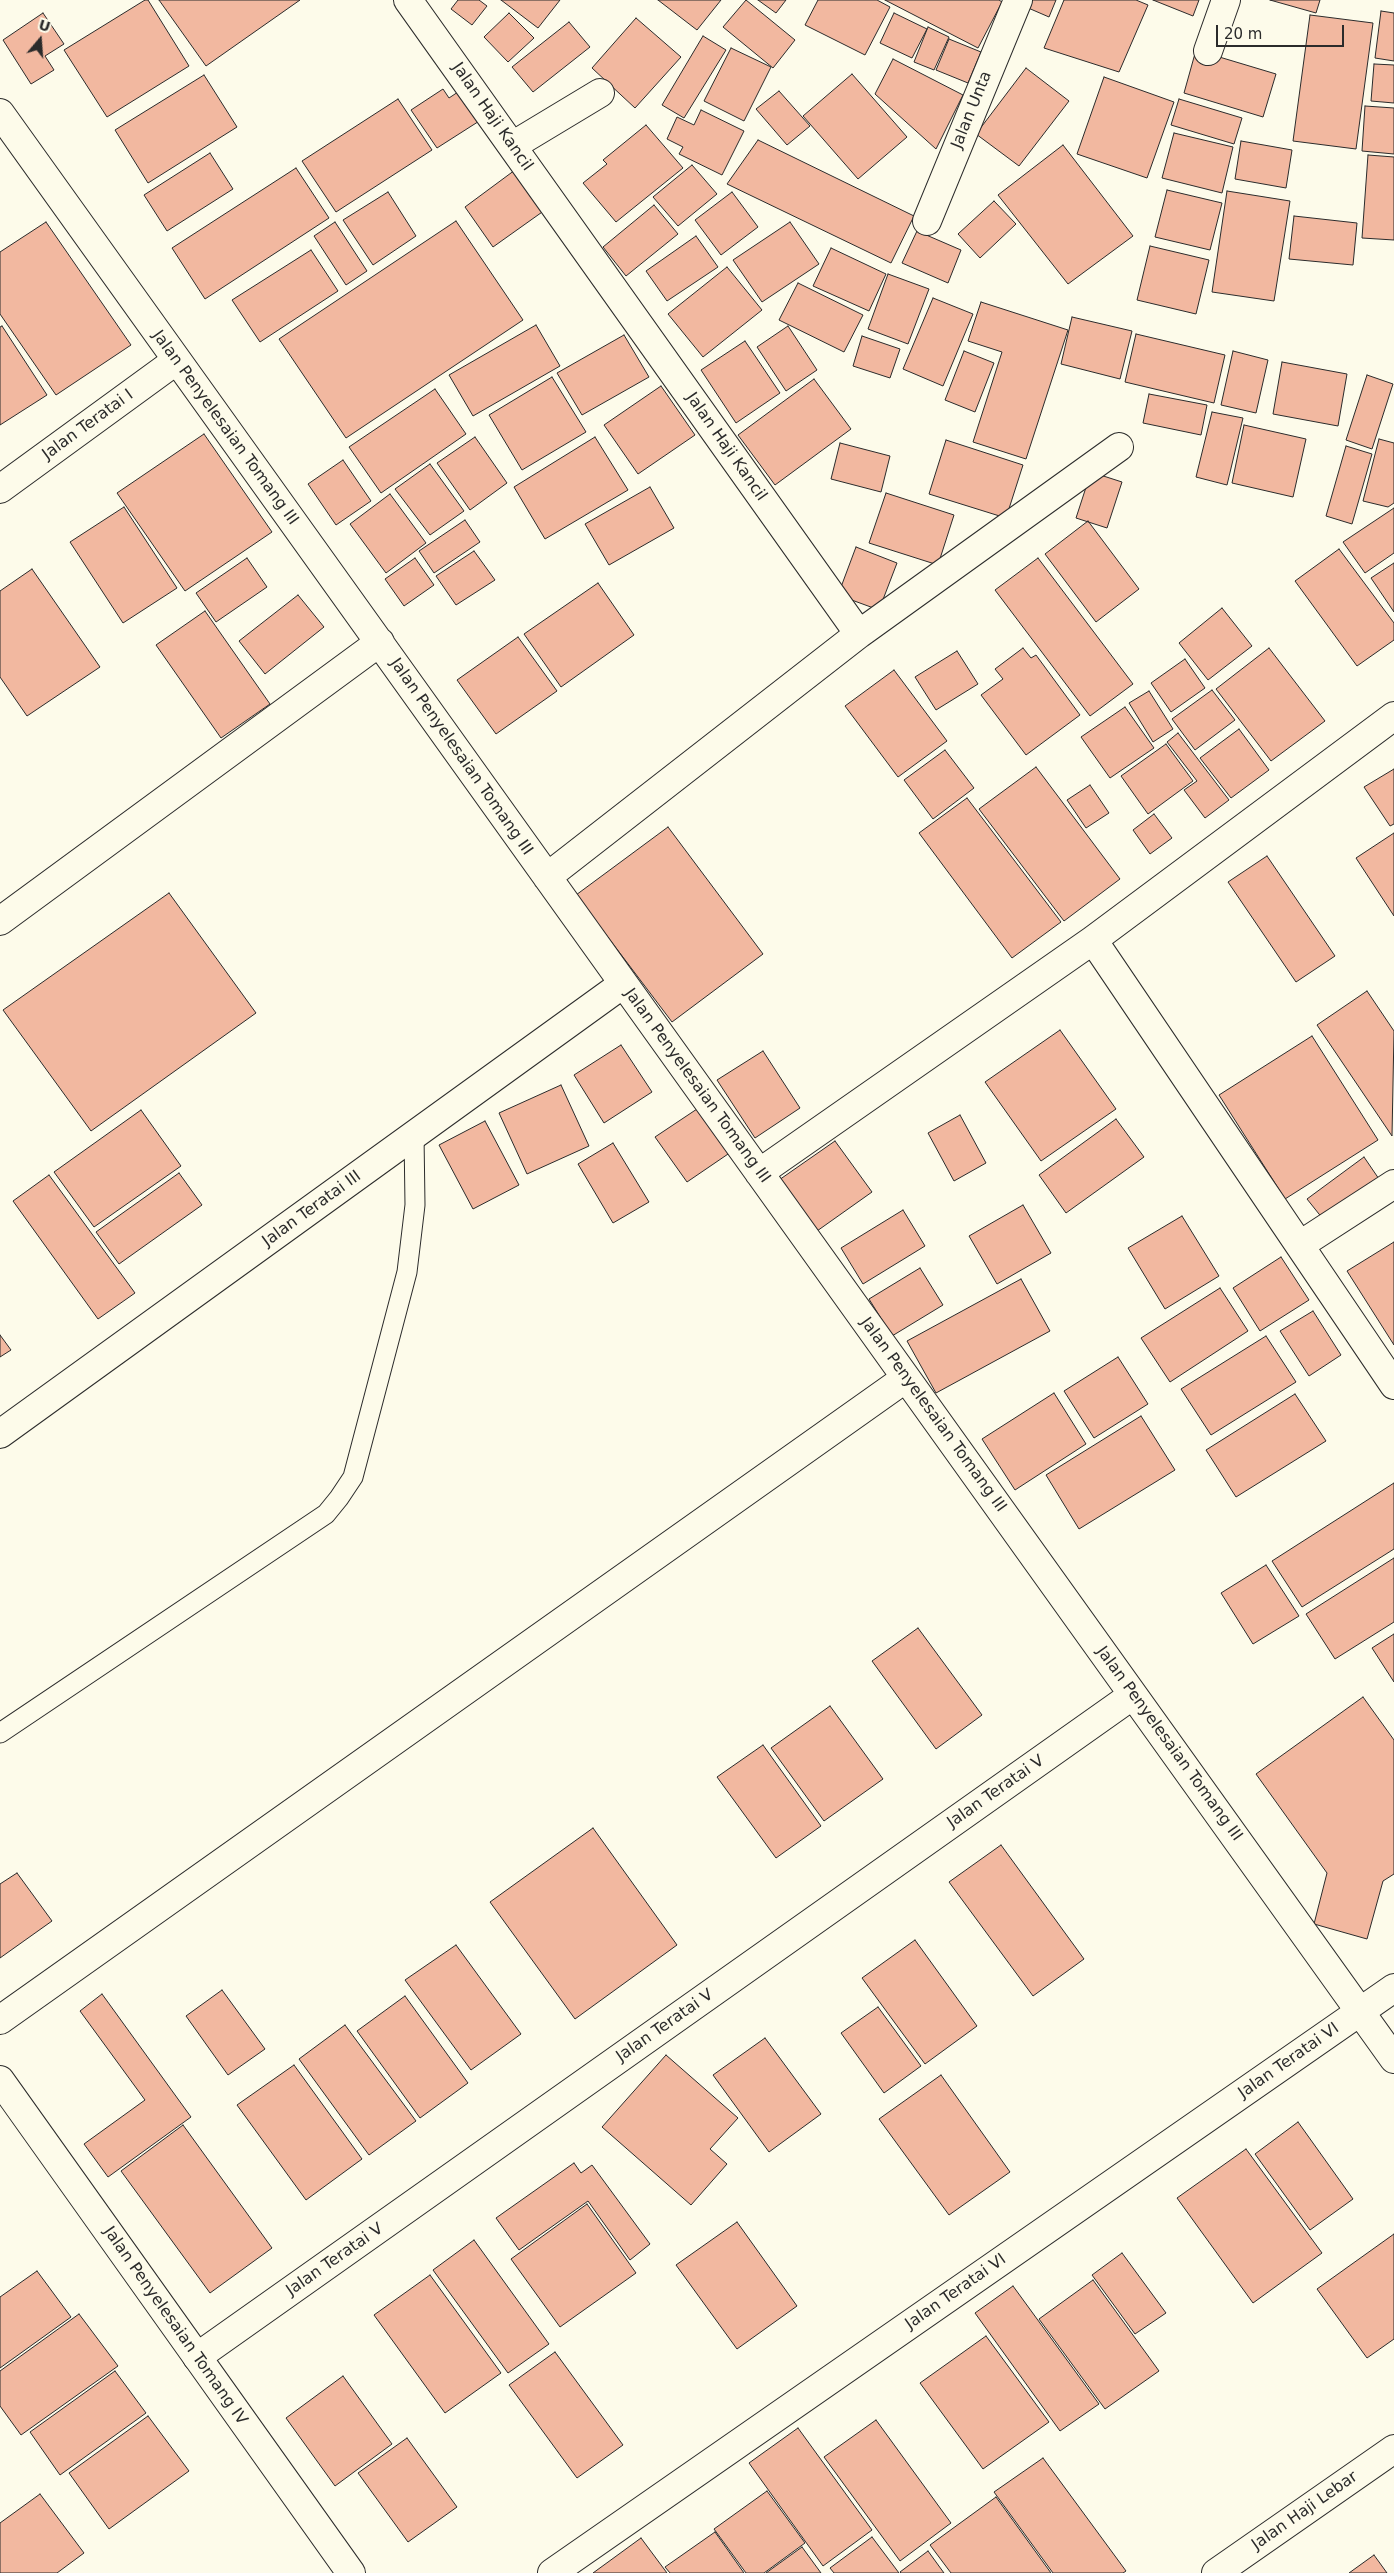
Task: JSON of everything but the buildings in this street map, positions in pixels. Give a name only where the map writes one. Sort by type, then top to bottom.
[{"type":"street","name":"Jalan Haji Kancil","points":[[408,0],[859,634]]},
{"type":"street","name":"Jalan Unta","points":[[927,221],[1018,0]]},
{"type":"street","points":[[1208,51],[1226,0]]},
{"type":"street","points":[[512,146],[600,93]]},
{"type":"street","name":"Jalan Penyelesaian Tomang III","points":[[0,113],[1394,2059]]},
{"type":"street","name":"Jalan Teratai I","points":[[0,489],[176,360]]},
{"type":"street","points":[[547,877],[859,634],[1119,447]]},
{"type":"street","points":[[0,921],[380,642]]},
{"type":"street","points":[[759,1173],[1093,940],[1394,716]]},
{"type":"street","points":[[1093,940],[1394,1385]]},
{"type":"street","name":"Jalan Teratai III","points":[[0,1434],[623,984]]},
{"type":"street","points":[[1300,1245],[1394,1184]]},
{"type":"street","points":[[0,2020],[906,1378]]},
{"type":"street","name":"Jalan Teratai V","points":[[197,2357],[1133,1695]]},
{"type":"street","name":"Jalan Teratai VI","points":[[552,2573],[1394,1988]]},
{"type":"street","name":"Jalan Penyelesaian Tomang IV","points":[[0,2080],[350,2573]]},
{"type":"street","name":"Jalan Haji Lebar","points":[[1216,2573],[1394,2449]]},
{"type":"lane","points":[[0,1733],[326,1514],[339,1498],[353,1476],[407,1272],[414,1205],[414,1135]]}]
